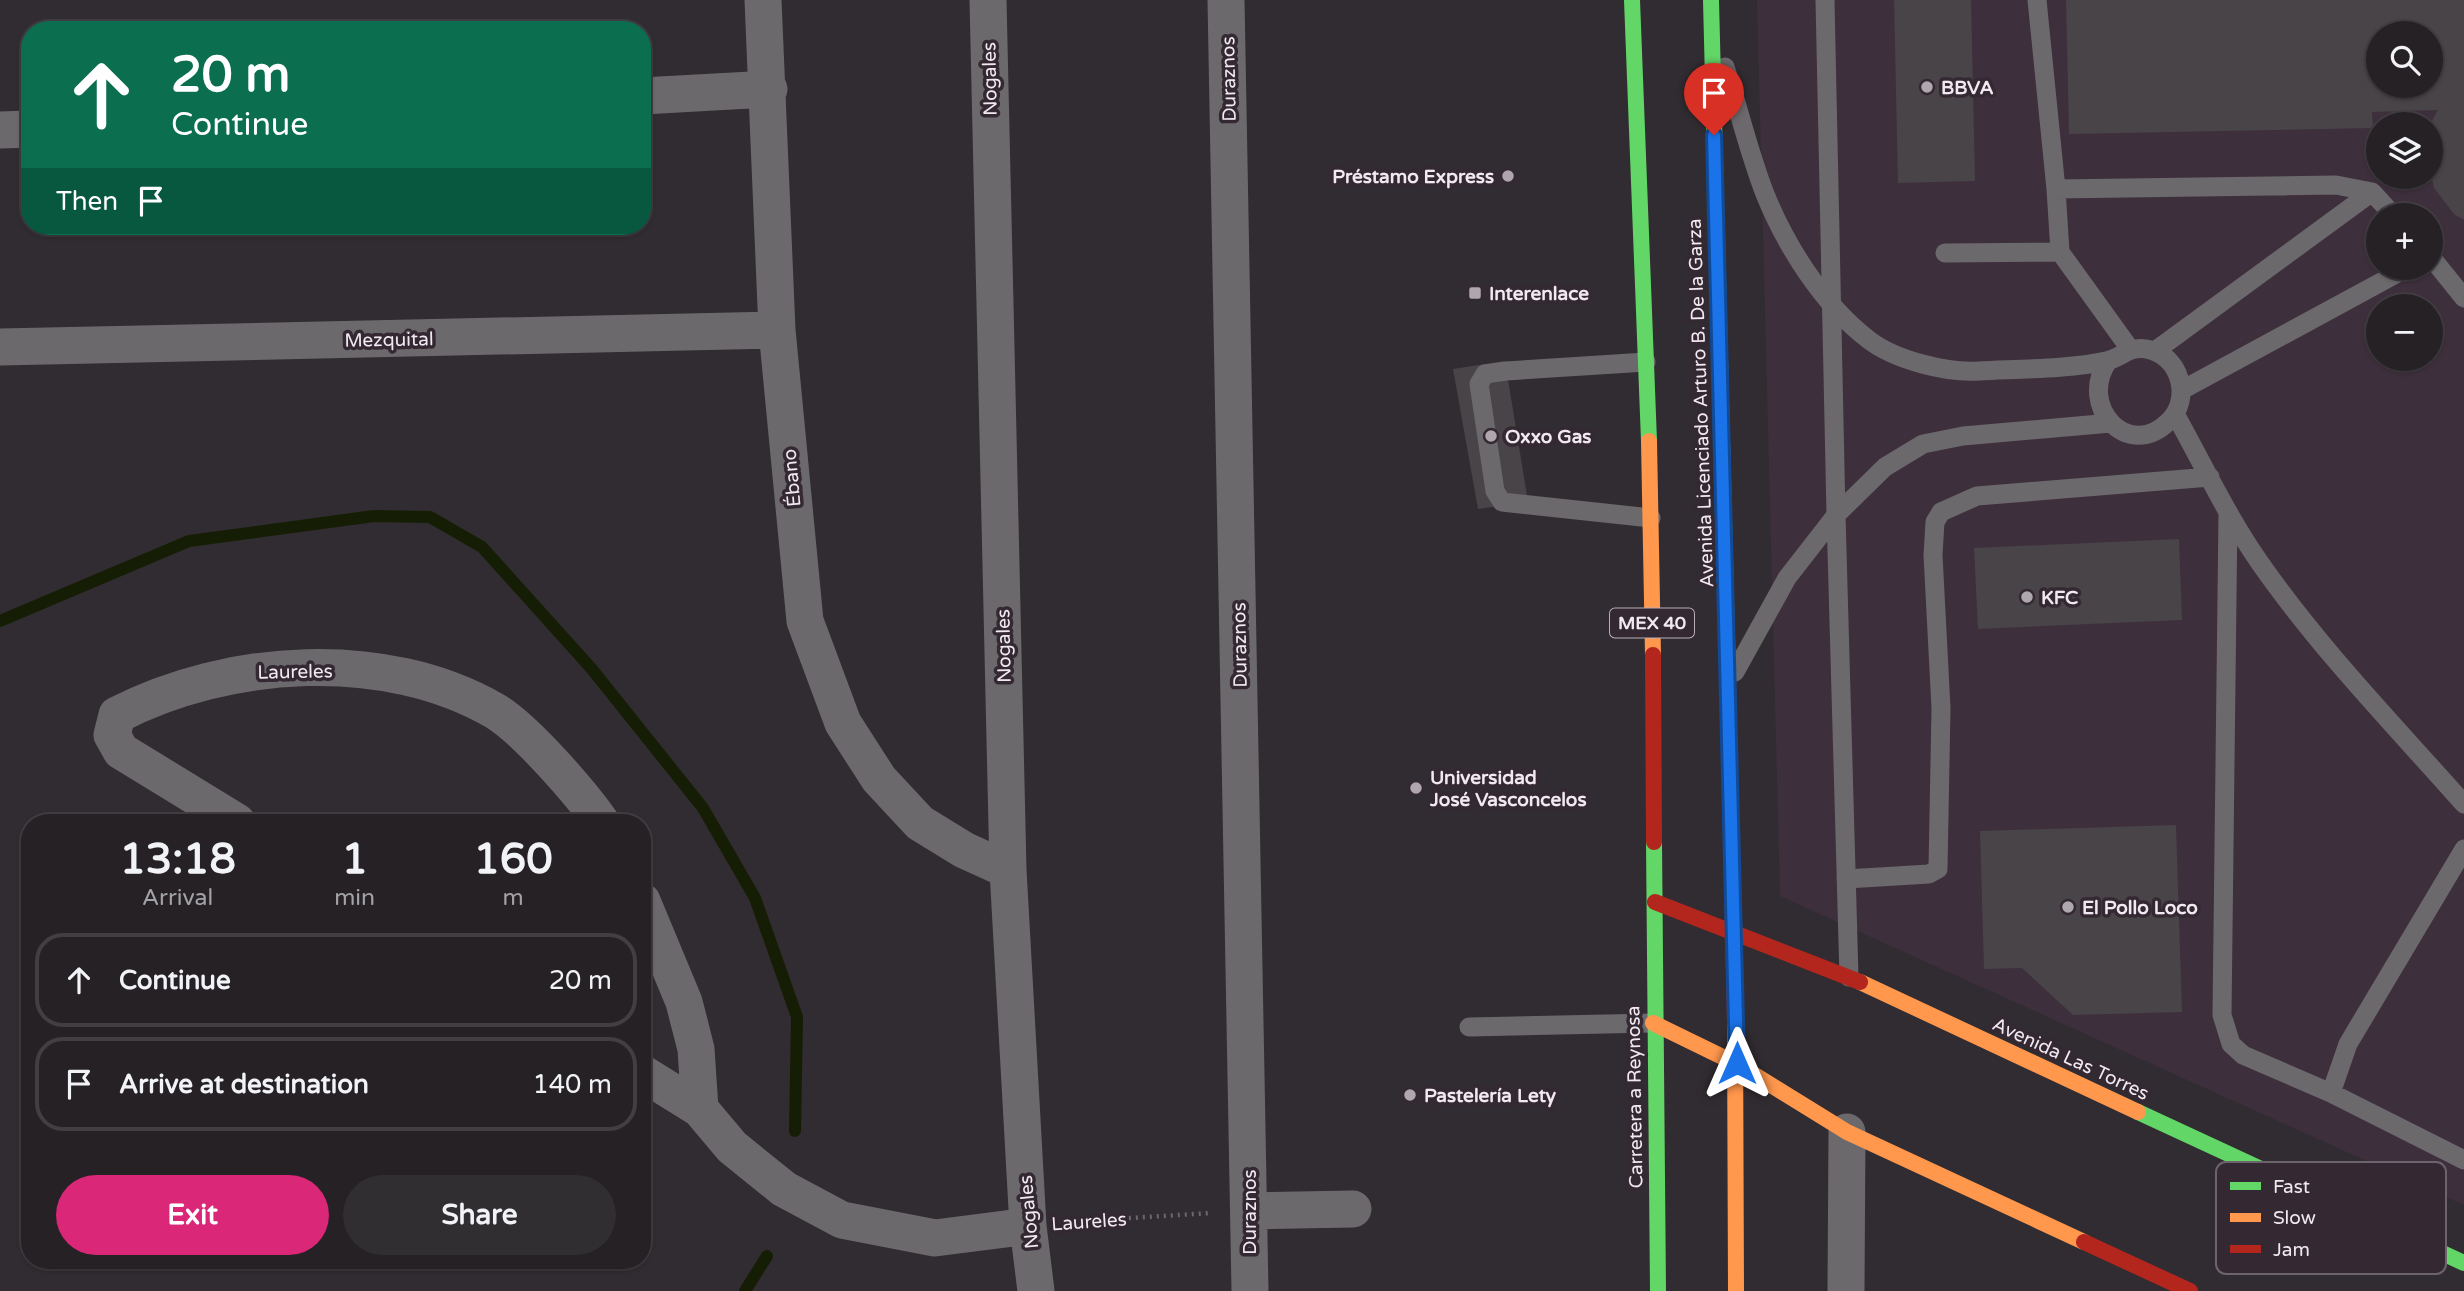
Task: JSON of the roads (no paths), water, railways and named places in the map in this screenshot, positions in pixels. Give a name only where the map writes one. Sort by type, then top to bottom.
[{"type":"main road","name":"MEX 40","points":[[1632,0],[1651,518],[1655,902]]},
{"type":"main road","name":"Avenida Licenciado Arturo B. De la Garza","points":[[1711,0],[1735,931]]},
{"type":"main road","name":"Avenida Las Torres","points":[[1655,902],[1849,977],[2247,1162]]},
{"type":"main road","name":"Carretera a Reynosa","points":[[1655,902],[1653,1023],[1658,1291]]},
{"type":"main road","points":[[1735,931],[1736,1291]]},
{"type":"main road","points":[[1653,1023],[1737,1063],[1847,1132],[2190,1291]]},
{"type":"main road","name":"Avenida Las Torres","points":[[2446,1255],[2464,1263]]},
{"type":"street","name":"Ébano","points":[[763,0],[769,89],[777,330],[805,621],[843,723],[879,779],[920,822],[964,850],[1008,870]]},
{"type":"street","name":"Nogales","points":[[988,0],[1008,870],[1028,1226],[1036,1291]]},
{"type":"street","name":"Duraznos","points":[[1226,0],[1250,1291]]},
{"type":"street","points":[[651,96],[769,89]]},
{"type":"street","points":[[0,130],[21,129]]},
{"type":"street","name":"Mezquital","points":[[0,347],[777,330]]},
{"type":"street","name":"Laureles","points":[[224,814],[121,751],[111,735],[117,715],[176,688],[264,668],[369,670],[439,686],[496,712],[545,757],[595,814]]},
{"type":"street","points":[[651,923],[684,1002],[696,1049],[700,1109]]},
{"type":"street","name":"Laureles","points":[[651,1079],[700,1109],[732,1147],[784,1189],[842,1220],[935,1238],[1028,1226]]},
{"type":"street","points":[[1846,1291],[1847,1132]]},
{"type":"street","points":[[1250,1211],[1353,1209]]},
{"type":"lane","points":[[1825,0],[1849,977]]},
{"type":"lane","points":[[2037,0],[2060,252],[2130,349]]},
{"type":"lane","points":[[1711,25],[1765,193],[1785,238],[1833,305],[1870,341],[1941,370],[1975,371],[2108,361],[2130,349],[2155,351],[2174,367],[2182,390],[2175,414],[2167,424],[2146,435],[2122,432],[2111,423],[2097,397],[2098,381],[2108,361]]},
{"type":"lane","points":[[2056,189],[2336,185],[2372,192],[2382,203]]},
{"type":"lane","points":[[2155,351],[2372,192]]},
{"type":"lane","points":[[1945,253],[2060,252]]},
{"type":"lane","points":[[2443,272],[2464,298]]},
{"type":"lane","points":[[2182,390],[2385,280]]},
{"type":"lane","points":[[1646,362],[1496,372],[1485,374],[1479,384],[1495,491],[1502,502],[1651,518]]},
{"type":"lane","points":[[2175,414],[2228,513],[2259,562],[2319,640],[2464,804]]},
{"type":"lane","points":[[1729,685],[1787,578],[1836,514],[1885,467],[1923,444],[1963,436],[2111,423]]},
{"type":"lane","points":[[1846,879],[1929,874],[1938,869],[1941,708],[1933,555],[1935,522],[1941,512],[1977,496],[2210,477]]},
{"type":"lane","points":[[2228,513],[2222,1015],[2231,1044],[2243,1055],[2331,1093],[2464,1160]]},
{"type":"lane","points":[[2331,1093],[2348,1044],[2464,849]]},
{"type":"lane","points":[[1469,1027],[1653,1023]]},
{"type":"waterway","points":[[0,621],[189,541],[374,516],[430,517],[482,547],[591,668],[703,808],[755,898],[797,1017],[795,1131]]},
{"type":"waterway","points":[[745,1291],[767,1256]]},
{"type":"place","name":"BBVA","points":[[1927,87]]},
{"type":"place","name":"Préstamo Express","points":[[1508,176]]},
{"type":"place","name":"Interenlace","points":[[1475,293]]},
{"type":"place","name":"Oxxo Gas","points":[[1491,436]]},
{"type":"place","name":"KFC","points":[[2027,597]]},
{"type":"place","name":"Universidad José Vasconcelos","points":[[1416,788]]},
{"type":"place","name":"El Pollo Loco","points":[[2068,907]]},
{"type":"place","name":"Pastelería Lety","points":[[1410,1095]]}]
